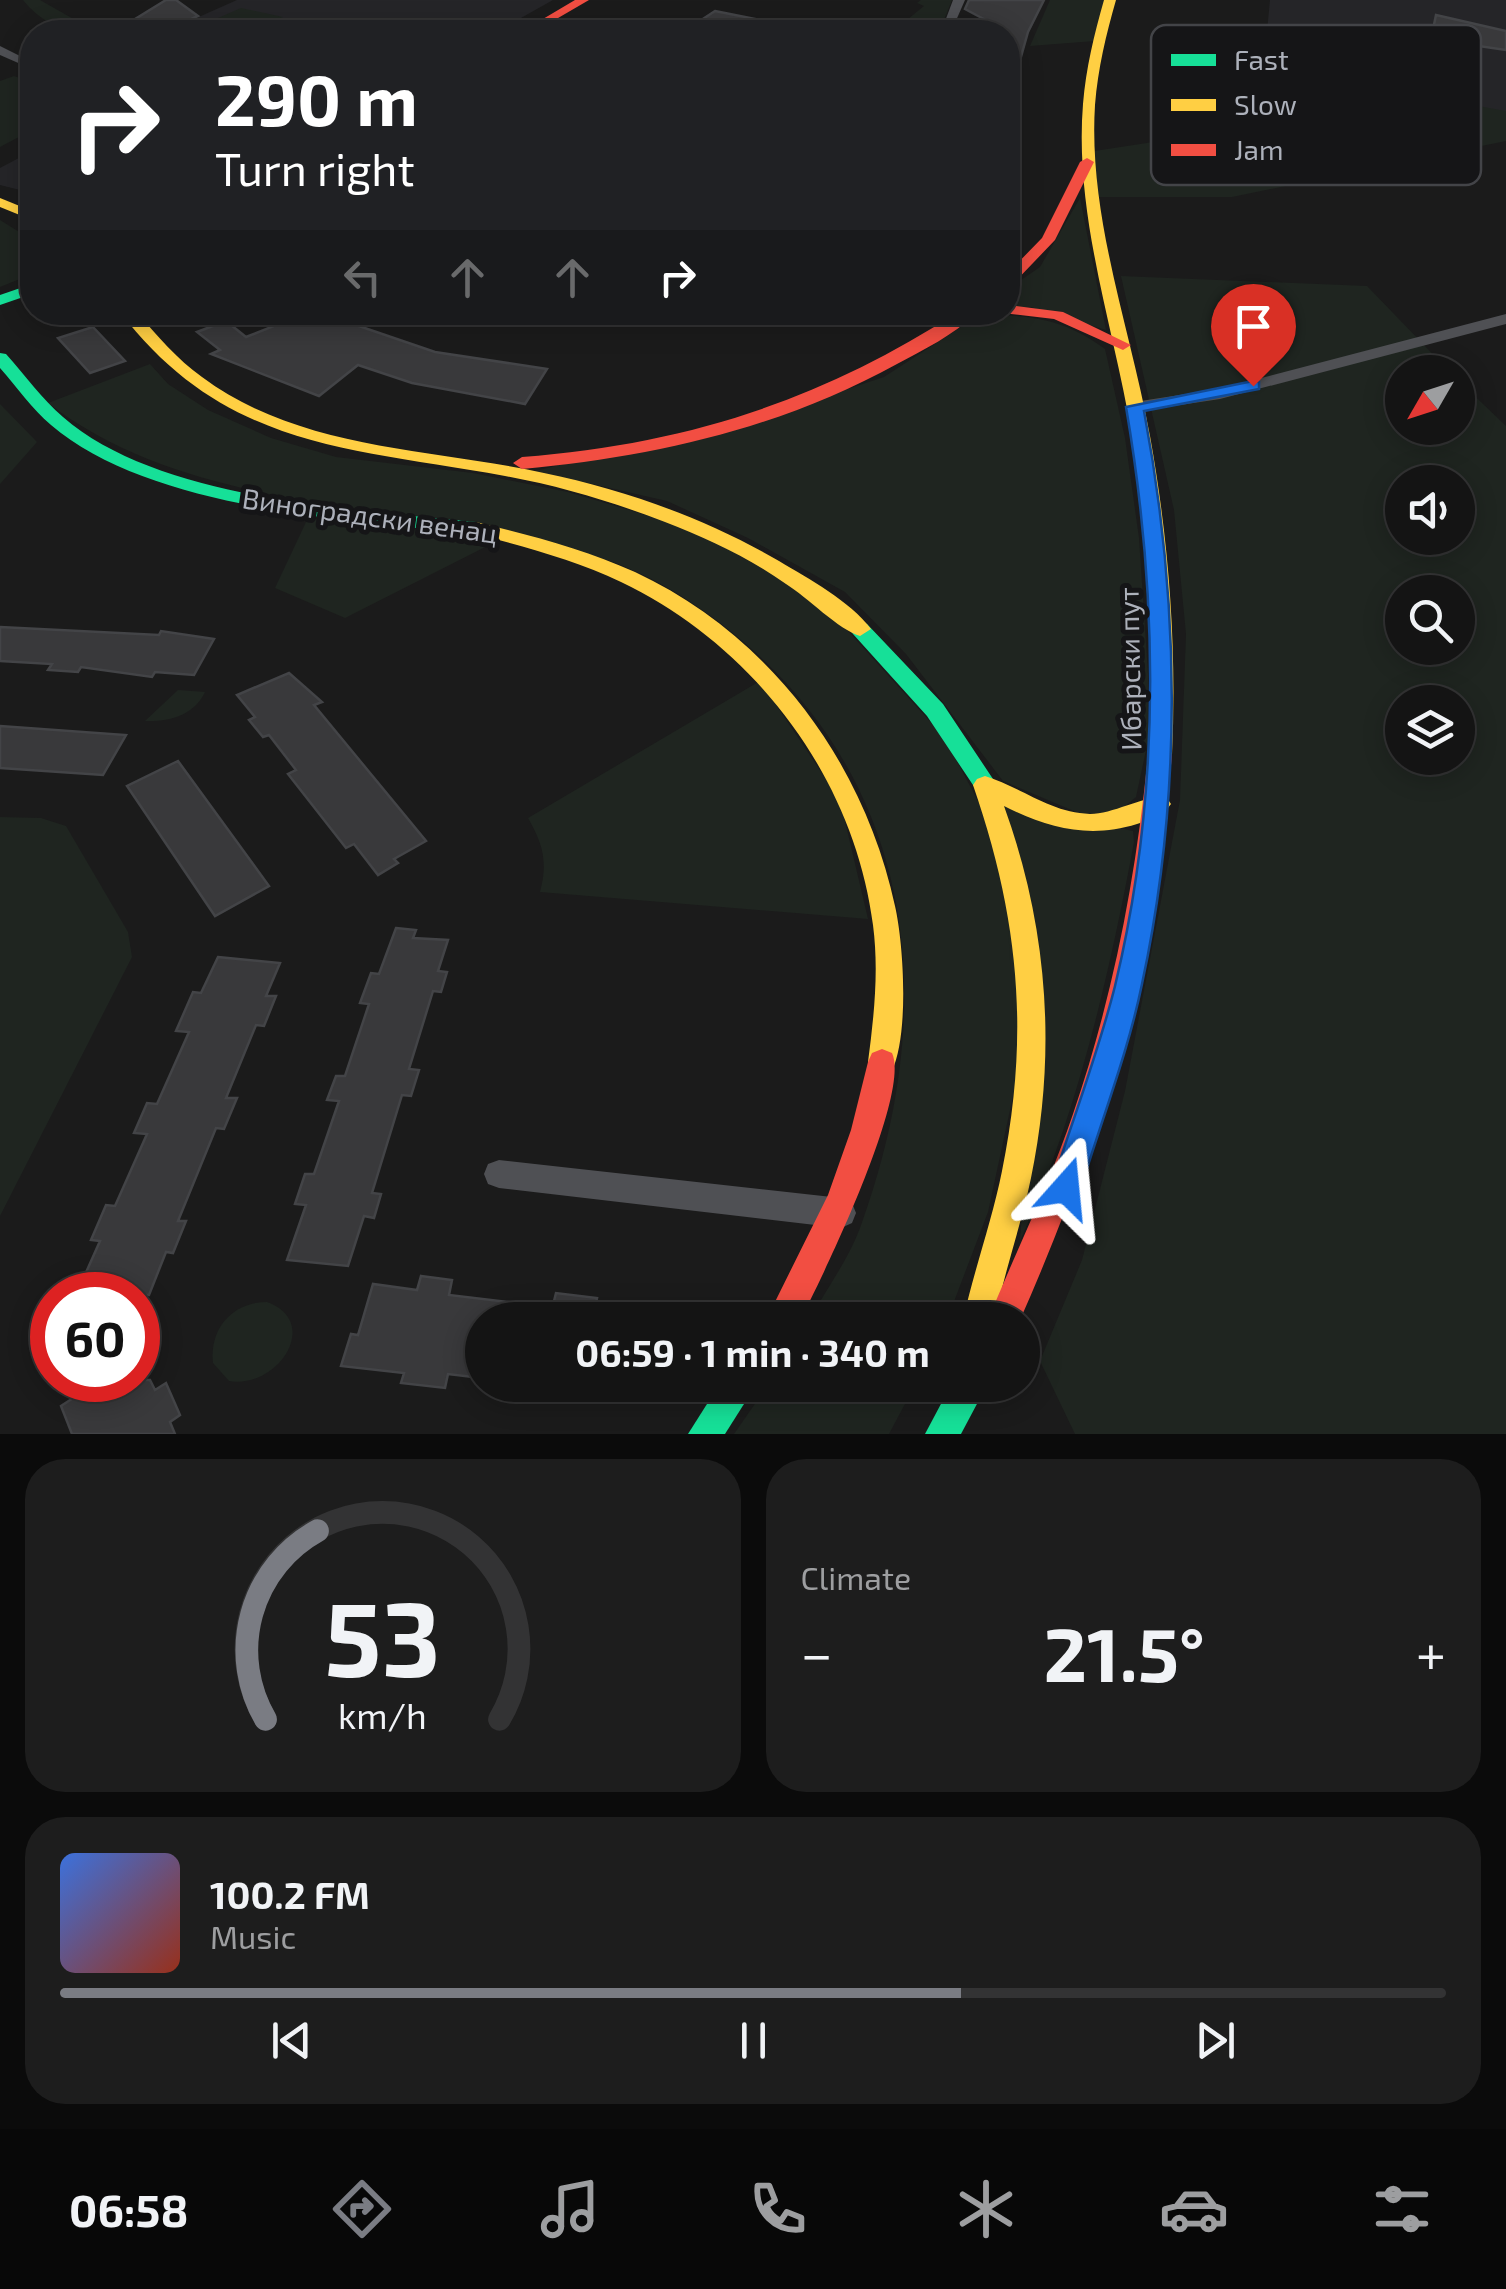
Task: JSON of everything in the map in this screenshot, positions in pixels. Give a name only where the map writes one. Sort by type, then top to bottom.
[{"type":"main road","points":[[548,20],[583,0]]},
{"type":"main road","name":"Ибарски пут","points":[[1012,1302],[1066,1188],[1110,1049],[1143,922],[1159,804],[1163,658],[1152,507],[1088,161],[1090,59],[1110,0]]},
{"type":"main road","points":[[1020,268],[1058,225],[1088,161]]},
{"type":"main road","points":[[1020,311],[1057,316],[1123,345]]},
{"type":"main road","points":[[140,325],[184,375],[241,413],[333,444],[457,462],[650,506],[764,554],[820,591],[887,652],[935,709],[985,785],[1022,885],[1036,969],[1017,1174],[984,1302]]},
{"type":"main road","points":[[457,462],[540,463],[606,454],[781,410],[880,370],[953,325]]},
{"type":"main road","name":"Виноградски венац","points":[[0,358],[60,424],[123,460],[192,484],[300,511],[460,524],[560,548],[618,570],[684,606],[770,674],[817,734],[851,792],[872,852],[889,944],[886,1031],[873,1112],[858,1170],[841,1213],[792,1302]]},
{"type":"main road","points":[[985,785],[1052,818],[1084,824],[1116,826],[1159,804]]},
{"type":"main road","points":[[705,1434],[727,1402]]},
{"type":"main road","points":[[942,1434],[960,1402]]},
{"type":"street","points":[[1134,407],[1220,394],[1506,319]]},
{"type":"street","points":[[500,1174],[841,1213]]},
{"type":"shaded area","points":[[23,0],[40,0],[75,20],[45,20]]},
{"type":"shaded area","points":[[237,0],[553,0],[517,20],[192,20]]},
{"type":"shaded area","points":[[952,0],[944,20],[907,20],[924,6],[917,3]]},
{"type":"shaded area","points":[[1050,0],[1110,0],[1095,41],[1030,46]]},
{"type":"shaded area","points":[[1270,0],[1506,0],[1506,130],[1481,126],[1481,25],[1268,25]]},
{"type":"shaded area","points":[[241,8],[283,17],[276,20],[214,20]]},
{"type":"shaded area","points":[[20,78],[20,136],[0,147],[0,81]]},
{"type":"shaded area","points":[[1481,107],[1506,111],[1506,141],[1481,146]]},
{"type":"shaded area","points":[[1151,142],[1151,185],[1291,185],[1232,197],[1093,197],[1088,152]]},
{"type":"shaded area","points":[[20,157],[20,190],[0,185],[0,168]]},
{"type":"shaded area","points":[[1080,198],[1106,330],[1031,307],[1020,307],[1020,281],[1040,267]]},
{"type":"shaded area","points":[[0,220],[20,232],[20,279],[0,287]]},
{"type":"shaded area","points":[[1121,276],[1367,286],[1434,355],[1385,355],[1385,445],[1475,445],[1475,396],[1506,426],[1506,1434],[1075,1434],[1040,1361],[1082,1260],[1125,1091],[1180,800],[1186,634],[1174,510]]},
{"type":"shaded area","points":[[1020,317],[1054,323],[1105,349],[1125,438],[1139,538],[1148,673],[1148,741],[1136,797],[1118,812],[1081,814],[1003,781],[906,654],[845,592],[748,538],[667,501],[535,471],[778,412],[884,377],[964,325],[1020,325]]},
{"type":"shaded area","points":[[150,364],[168,384],[208,410],[271,438],[336,457],[473,473],[568,492],[690,528],[821,601],[944,737],[987,818],[1017,930],[1021,1059],[988,1212],[954,1302],[820,1302],[855,1240],[884,1151],[899,1073],[904,996],[899,921],[882,848],[853,778],[811,713],[755,652],[693,603],[609,561],[222,483],[114,444],[48,403]]},
{"type":"shaded area","points":[[0,404],[37,442],[0,484]]},
{"type":"shaded area","points":[[324,518],[497,541],[345,618],[275,588],[307,520]]},
{"type":"shaded area","points":[[760,681],[840,800],[868,919],[540,892],[543,854],[528,818]]},
{"type":"shaded area","points":[[178,690],[205,692],[180,716],[145,721]]},
{"type":"shaded area","points":[[1000,801],[1133,831],[1134,842],[1114,944],[1075,1095],[1020,1241],[1024,1183]]},
{"type":"shaded area","points":[[0,817],[41,818],[66,826],[128,932],[132,957],[0,1216]]},
{"type":"shaded area","points":[[267,1302],[283,1311],[291,1324],[287,1352],[263,1375],[247,1381],[229,1381],[213,1363],[219,1328],[234,1312]]},
{"type":"shaded area","points":[[756,1402],[906,1402],[889,1434],[734,1434]]},
{"type":"building","points":[[166,0],[176,0],[198,16],[189,20],[134,20]]},
{"type":"building","points":[[969,0],[1044,0],[1028,32],[1020,60],[1020,20],[986,20],[965,9]]},
{"type":"building","points":[[715,11],[760,20],[701,20]]},
{"type":"building","points":[[1436,15],[1480,25],[1434,25]]},
{"type":"building","points":[[1481,25],[1506,31],[1506,50],[1481,46]]},
{"type":"building","points":[[215,325],[231,325],[246,337],[276,325],[356,325],[435,352],[547,369],[525,404],[412,383],[358,365],[319,396],[211,354],[220,350],[197,332]]},
{"type":"building","points":[[93,327],[125,361],[90,373],[58,338]]},
{"type":"building","points":[[0,627],[159,635],[161,631],[214,639],[194,675],[155,672],[152,677],[81,667],[78,672],[48,670],[52,664],[0,661]]},
{"type":"building","points":[[289,673],[322,702],[314,705],[426,841],[394,859],[398,863],[378,875],[354,844],[346,848],[288,774],[296,770],[269,735],[263,737],[249,720],[255,717],[237,695]]},
{"type":"building","points":[[0,726],[126,735],[103,775],[0,768]]},
{"type":"building","points":[[178,761],[269,886],[215,916],[127,786]]},
{"type":"building","points":[[396,928],[416,930],[413,938],[448,940],[438,971],[447,972],[441,992],[433,991],[409,1069],[419,1070],[411,1096],[402,1095],[372,1193],[381,1194],[374,1218],[364,1216],[348,1266],[287,1260],[306,1205],[295,1204],[305,1174],[314,1174],[339,1101],[327,1100],[336,1076],[345,1076],[369,1004],[360,1003],[371,973],[379,974]]},
{"type":"building","points":[[218,957],[280,963],[266,996],[276,996],[264,1026],[256,1025],[226,1098],[237,1098],[224,1129],[216,1128],[178,1221],[186,1221],[173,1253],[166,1252],[158,1272],[86,1272],[100,1241],[91,1240],[106,1205],[115,1206],[147,1134],[134,1133],[147,1103],[157,1104],[189,1032],[176,1031],[193,992],[201,993]]},
{"type":"building","points":[[421,1276],[452,1280],[449,1295],[508,1302],[465,1302],[465,1376],[448,1374],[445,1388],[401,1383],[404,1373],[341,1366],[351,1334],[358,1335],[373,1284],[417,1290]]},
{"type":"building","points":[[556,1293],[597,1298],[596,1302],[554,1302]]},
{"type":"building","points":[[166,1383],[180,1415],[170,1422],[175,1434],[72,1434],[61,1406],[67,1402],[160,1402],[160,1387]]},
{"type":"traffic: fast","points":[[0,300],[20,293]]},
{"type":"traffic: fast","points":[[0,358],[58,422],[112,455],[172,480],[298,510],[476,528]]},
{"type":"traffic: fast","points":[[860,629],[935,710],[985,785]]},
{"type":"traffic: fast","points":[[705,1434],[727,1402]]},
{"type":"traffic: fast","points":[[942,1434],[960,1402]]},
{"type":"traffic: slow","points":[[1110,0],[1095,53],[1089,107],[1090,161],[1096,215],[1140,431],[1152,511],[1162,633],[1160,755]]},
{"type":"traffic: slow","points":[[0,202],[20,211]]},
{"type":"traffic: slow","points":[[139,325],[183,371],[242,410],[326,440],[504,470],[632,503],[752,554],[789,576],[860,629]]},
{"type":"traffic: slow","points":[[476,528],[578,557],[651,589],[729,642],[777,689],[817,742],[850,800],[873,861],[886,926],[890,993],[882,1062]]},
{"type":"traffic: slow","points":[[985,785],[1029,808],[1070,821],[1112,821],[1159,804]]},
{"type":"traffic: slow","points":[[983,1302],[1017,1173],[1032,1072],[1033,1024],[1026,929],[1016,882],[985,785]]},
{"type":"traffic: jam","points":[[548,20],[583,0]]},
{"type":"traffic: jam","points":[[1020,269],[1048,240],[1087,162]]},
{"type":"traffic: jam","points":[[1020,311],[1057,315],[1123,345]]},
{"type":"traffic: jam","points":[[522,463],[640,449],[755,420],[865,375],[950,325]]},
{"type":"traffic: jam","points":[[1012,1302],[1062,1184],[1109,1045],[1142,903],[1160,755]]},
{"type":"traffic: jam","points":[[792,1302],[843,1195],[882,1062]]},
{"type":"route","points":[[1066,1188],[1128,986],[1143,922],[1159,804],[1163,658],[1152,507],[1134,407],[1253,386]]}]
